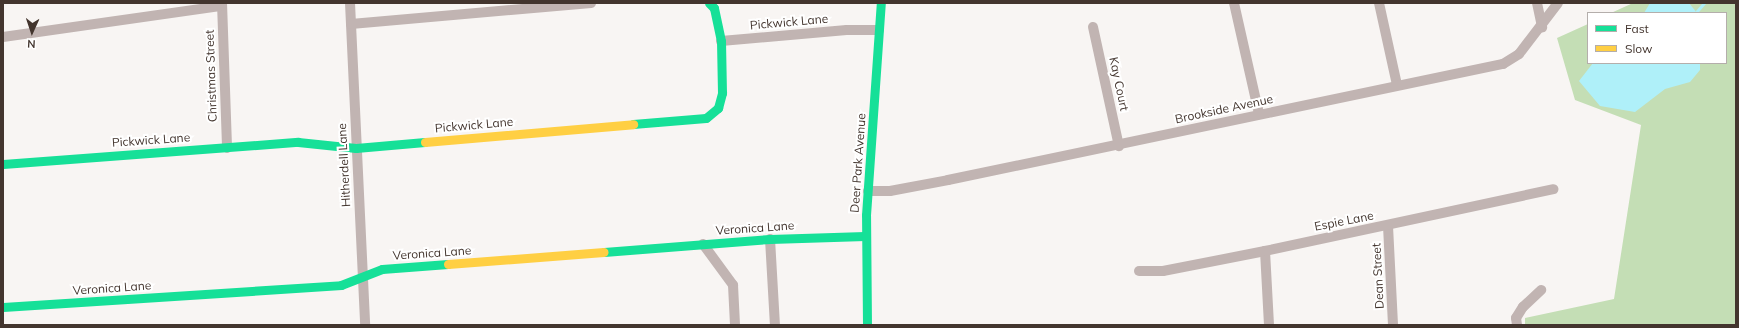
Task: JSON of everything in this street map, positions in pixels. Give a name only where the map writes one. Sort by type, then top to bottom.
[{"type":"street","name":"Hitherdell Lane","points":[[350,3],[365,325]]},
{"type":"street","points":[[351,24],[591,3]]},
{"type":"street","points":[[709,3],[714,8],[721,41]]},
{"type":"street","name":"Deer Park Avenue","points":[[867,325],[865,236],[881,3]]},
{"type":"street","points":[[1234,3],[1259,114]]},
{"type":"street","points":[[1379,3],[1397,86]]},
{"type":"street","points":[[1537,3],[1542,27]]},
{"type":"street","name":"Brookside Avenue","points":[[868,191],[890,191],[1118,146],[1259,114],[1503,64],[1519,54],[1542,27],[1558,3]]},
{"type":"street","points":[[3,37],[222,4]]},
{"type":"street","name":"Christmas Street","points":[[222,4],[227,148]]},
{"type":"street","name":"Kay Court","points":[[1093,27],[1118,146]]},
{"type":"street","name":"Pickwick Lane","points":[[3,164],[298,142],[356,148],[706,118],[718,108],[722,93],[721,41],[847,30],[879,30]]},
{"type":"street","name":"Espie Lane","points":[[1139,271],[1163,271],[1266,251],[1388,226],[1553,189]]},
{"type":"street","name":"Dean Street","points":[[1388,226],[1393,325]]},
{"type":"street","name":"Veronica Lane","points":[[3,307],[341,285],[382,269],[770,239],[865,236]]},
{"type":"street","points":[[770,239],[775,325]]},
{"type":"street","points":[[703,244],[733,285],[735,325]]},
{"type":"street","points":[[1266,251],[1269,325]]},
{"type":"street","points":[[1517,325],[1516,318],[1523,306],[1541,290]]},
{"type":"green space","points":[[1633,3],[1736,3],[1736,325],[1525,325],[1525,318],[1614,299],[1641,125],[1575,100],[1557,38],[1587,24],[1587,64],[1727,64],[1727,12],[1613,12]]},
{"type":"water","points":[[1650,3],[1689,3],[1696,12],[1645,12]]},
{"type":"water","points":[[1592,64],[1700,64],[1700,70],[1690,82],[1665,89],[1635,112],[1600,106],[1579,81]]},
{"type":"waterway","points":[[1697,11],[1704,3]]},
{"type":"traffic: fast","points":[[633,124],[706,118],[718,108],[722,93],[721,41],[714,8],[709,3]]},
{"type":"traffic: fast","points":[[867,325],[866,215],[881,3]]},
{"type":"traffic: fast","points":[[3,164],[298,142],[356,148],[425,142]]},
{"type":"traffic: fast","points":[[604,252],[770,239],[865,236]]},
{"type":"traffic: fast","points":[[3,307],[341,285],[382,269],[448,264]]},
{"type":"traffic: slow","points":[[425,142],[633,124]]},
{"type":"traffic: slow","points":[[448,264],[604,252]]}]
